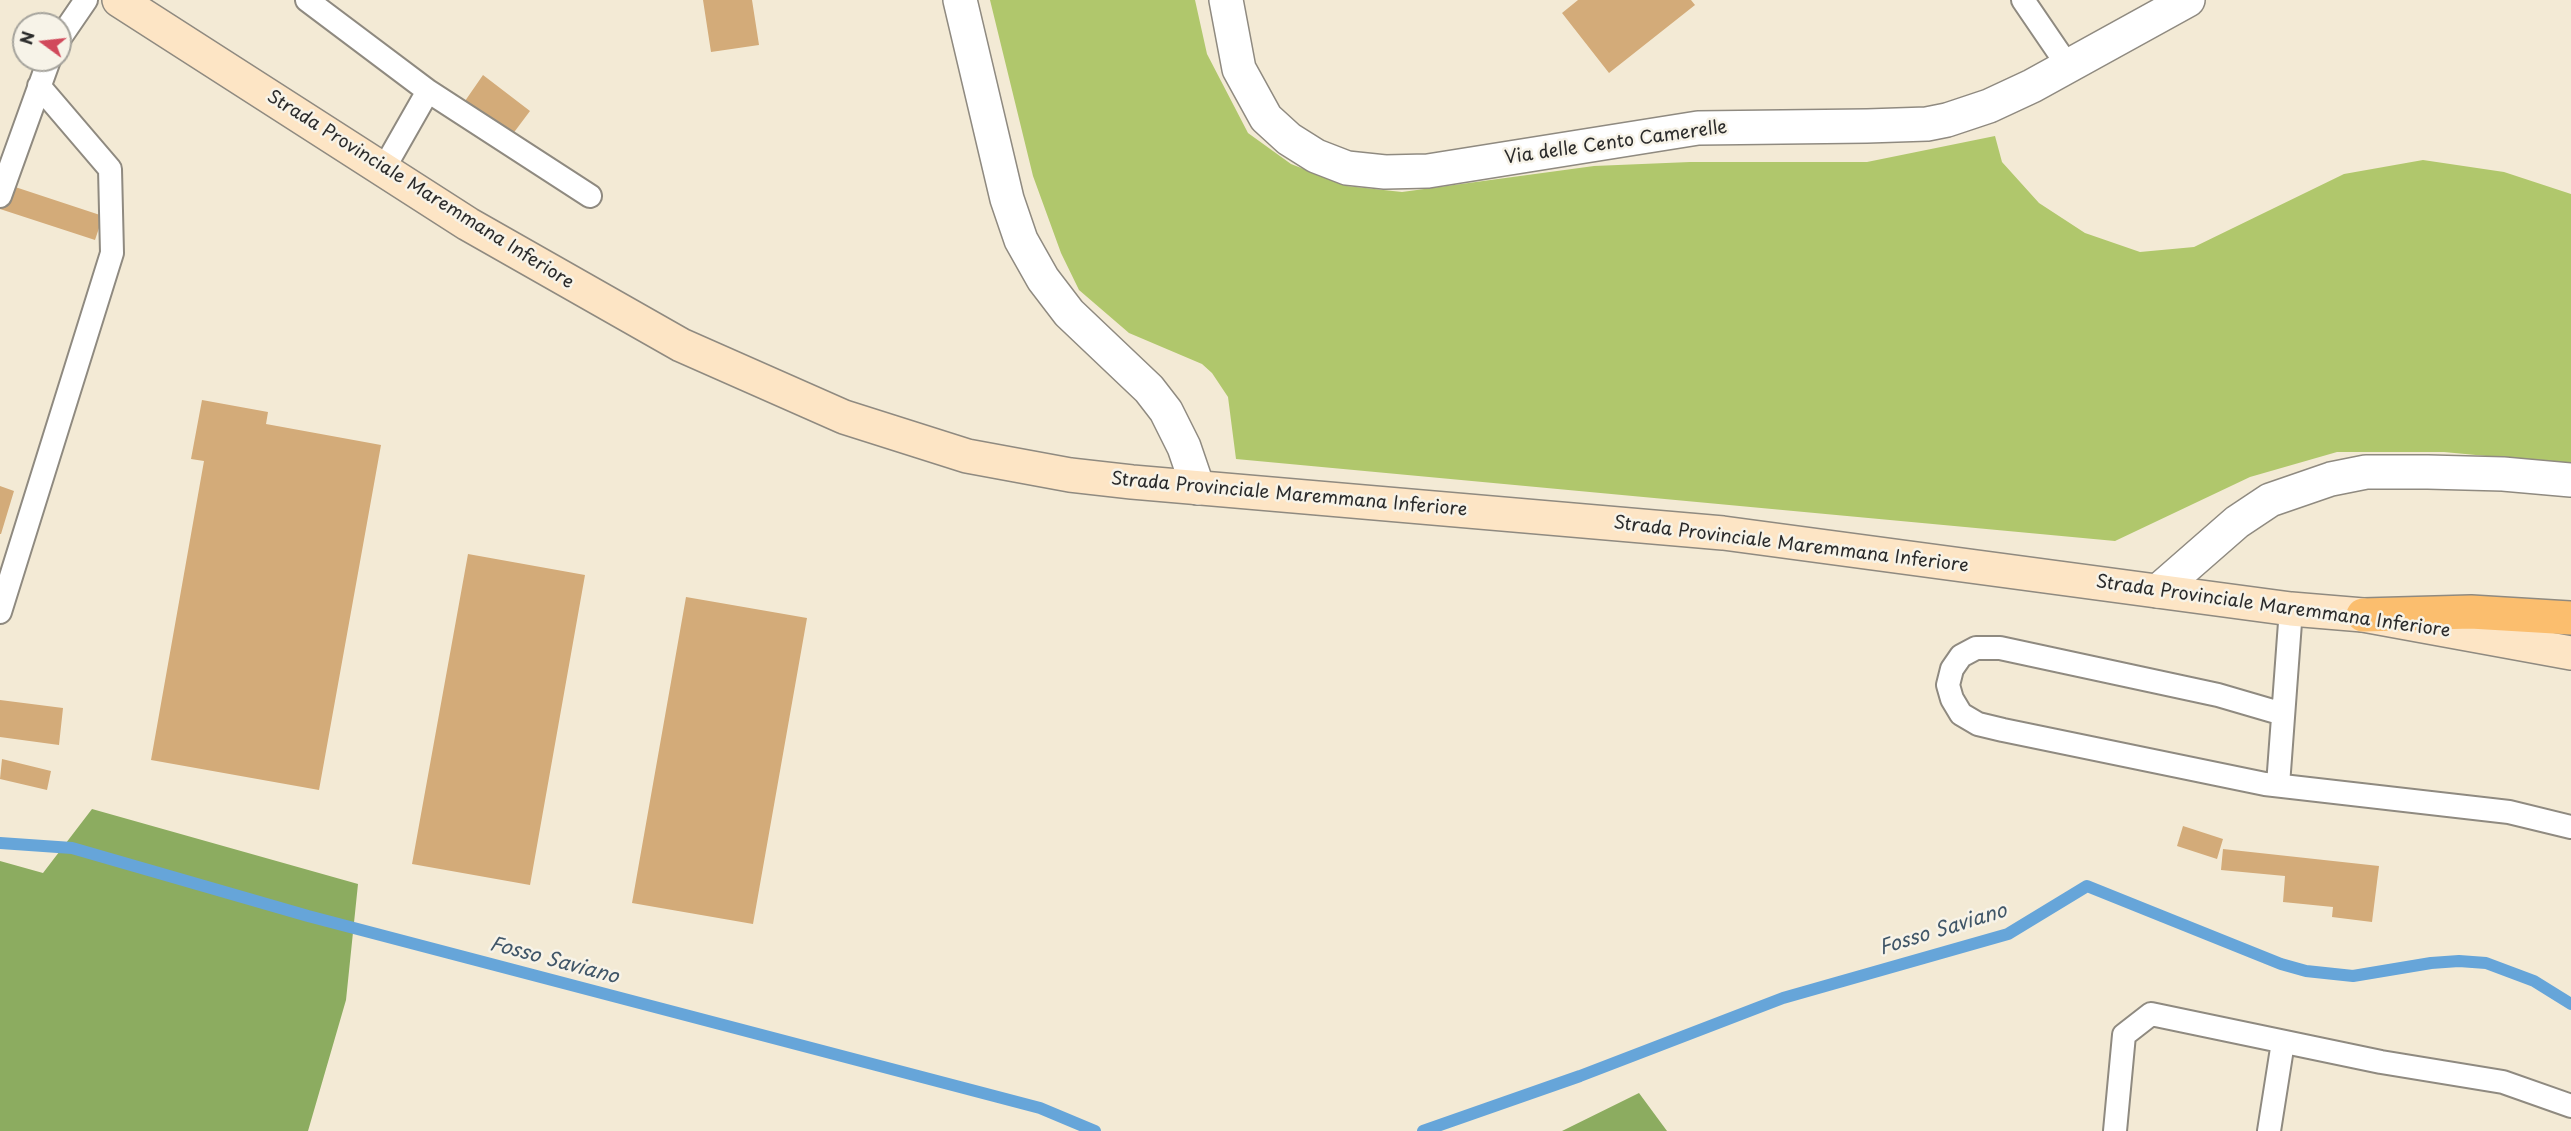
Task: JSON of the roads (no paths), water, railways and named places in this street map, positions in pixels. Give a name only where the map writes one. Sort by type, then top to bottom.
[{"type":"highway","points":[[2363,615],[2471,612],[2571,618]]},
{"type":"main road","name":"Strada Provinciale Maremmana Inferiore","points":[[119,0],[468,224],[580,290],[681,345],[801,400],[884,432],[967,456],[1070,475],[1723,533],[2291,609],[2363,615],[2571,653]]},
{"type":"street","points":[[960,0],[1007,199],[1021,240],[1043,279],[1069,313],[1143,383],[1166,411],[1184,447],[1198,488]]},
{"type":"street","name":"Via delle Cento Camerelle","points":[[1226,0],[1239,69],[1266,118],[1289,139],[1316,156],[1347,168],[1386,172],[1428,171],[1698,128],[1927,124],[1989,106],[2068,66],[2188,0]]},
{"type":"street","points":[[2158,591],[2237,522],[2270,500],[2331,478],[2366,472],[2428,472],[2503,474],[2571,480]]},
{"type":"lane","points":[[72,20],[86,0]]},
{"type":"lane","points":[[308,0],[428,91],[590,196]]},
{"type":"lane","points":[[2023,0],[2068,66]]},
{"type":"lane","points":[[0,196],[44,72]]},
{"type":"lane","points":[[0,612],[112,253],[110,169],[39,86]]},
{"type":"lane","points":[[383,170],[428,91]]},
{"type":"lane","points":[[2278,785],[2291,609]]},
{"type":"lane","points":[[2283,714],[2218,695],[2000,648],[1976,648],[1961,656],[1952,669],[1948,685],[1952,699],[1961,714],[1978,724],[2278,785],[2509,812],[2571,827]]},
{"type":"lane","points":[[2115,1131],[2124,1035],[2151,1014],[2381,1062],[2503,1082],[2571,1106]]},
{"type":"lane","points":[[2269,1131],[2283,1042]]},
{"type":"waterway","name":"Fosso Saviano","points":[[0,843],[72,848],[308,916],[1040,1108],[1095,1131]]},
{"type":"waterway","name":"Fosso Saviano","points":[[1423,1131],[1580,1076],[1783,998],[2008,934],[2087,886],[2281,964],[2306,971],[2353,976],[2431,963],[2459,961],[2486,963],[2534,981],[2571,1004]]}]
